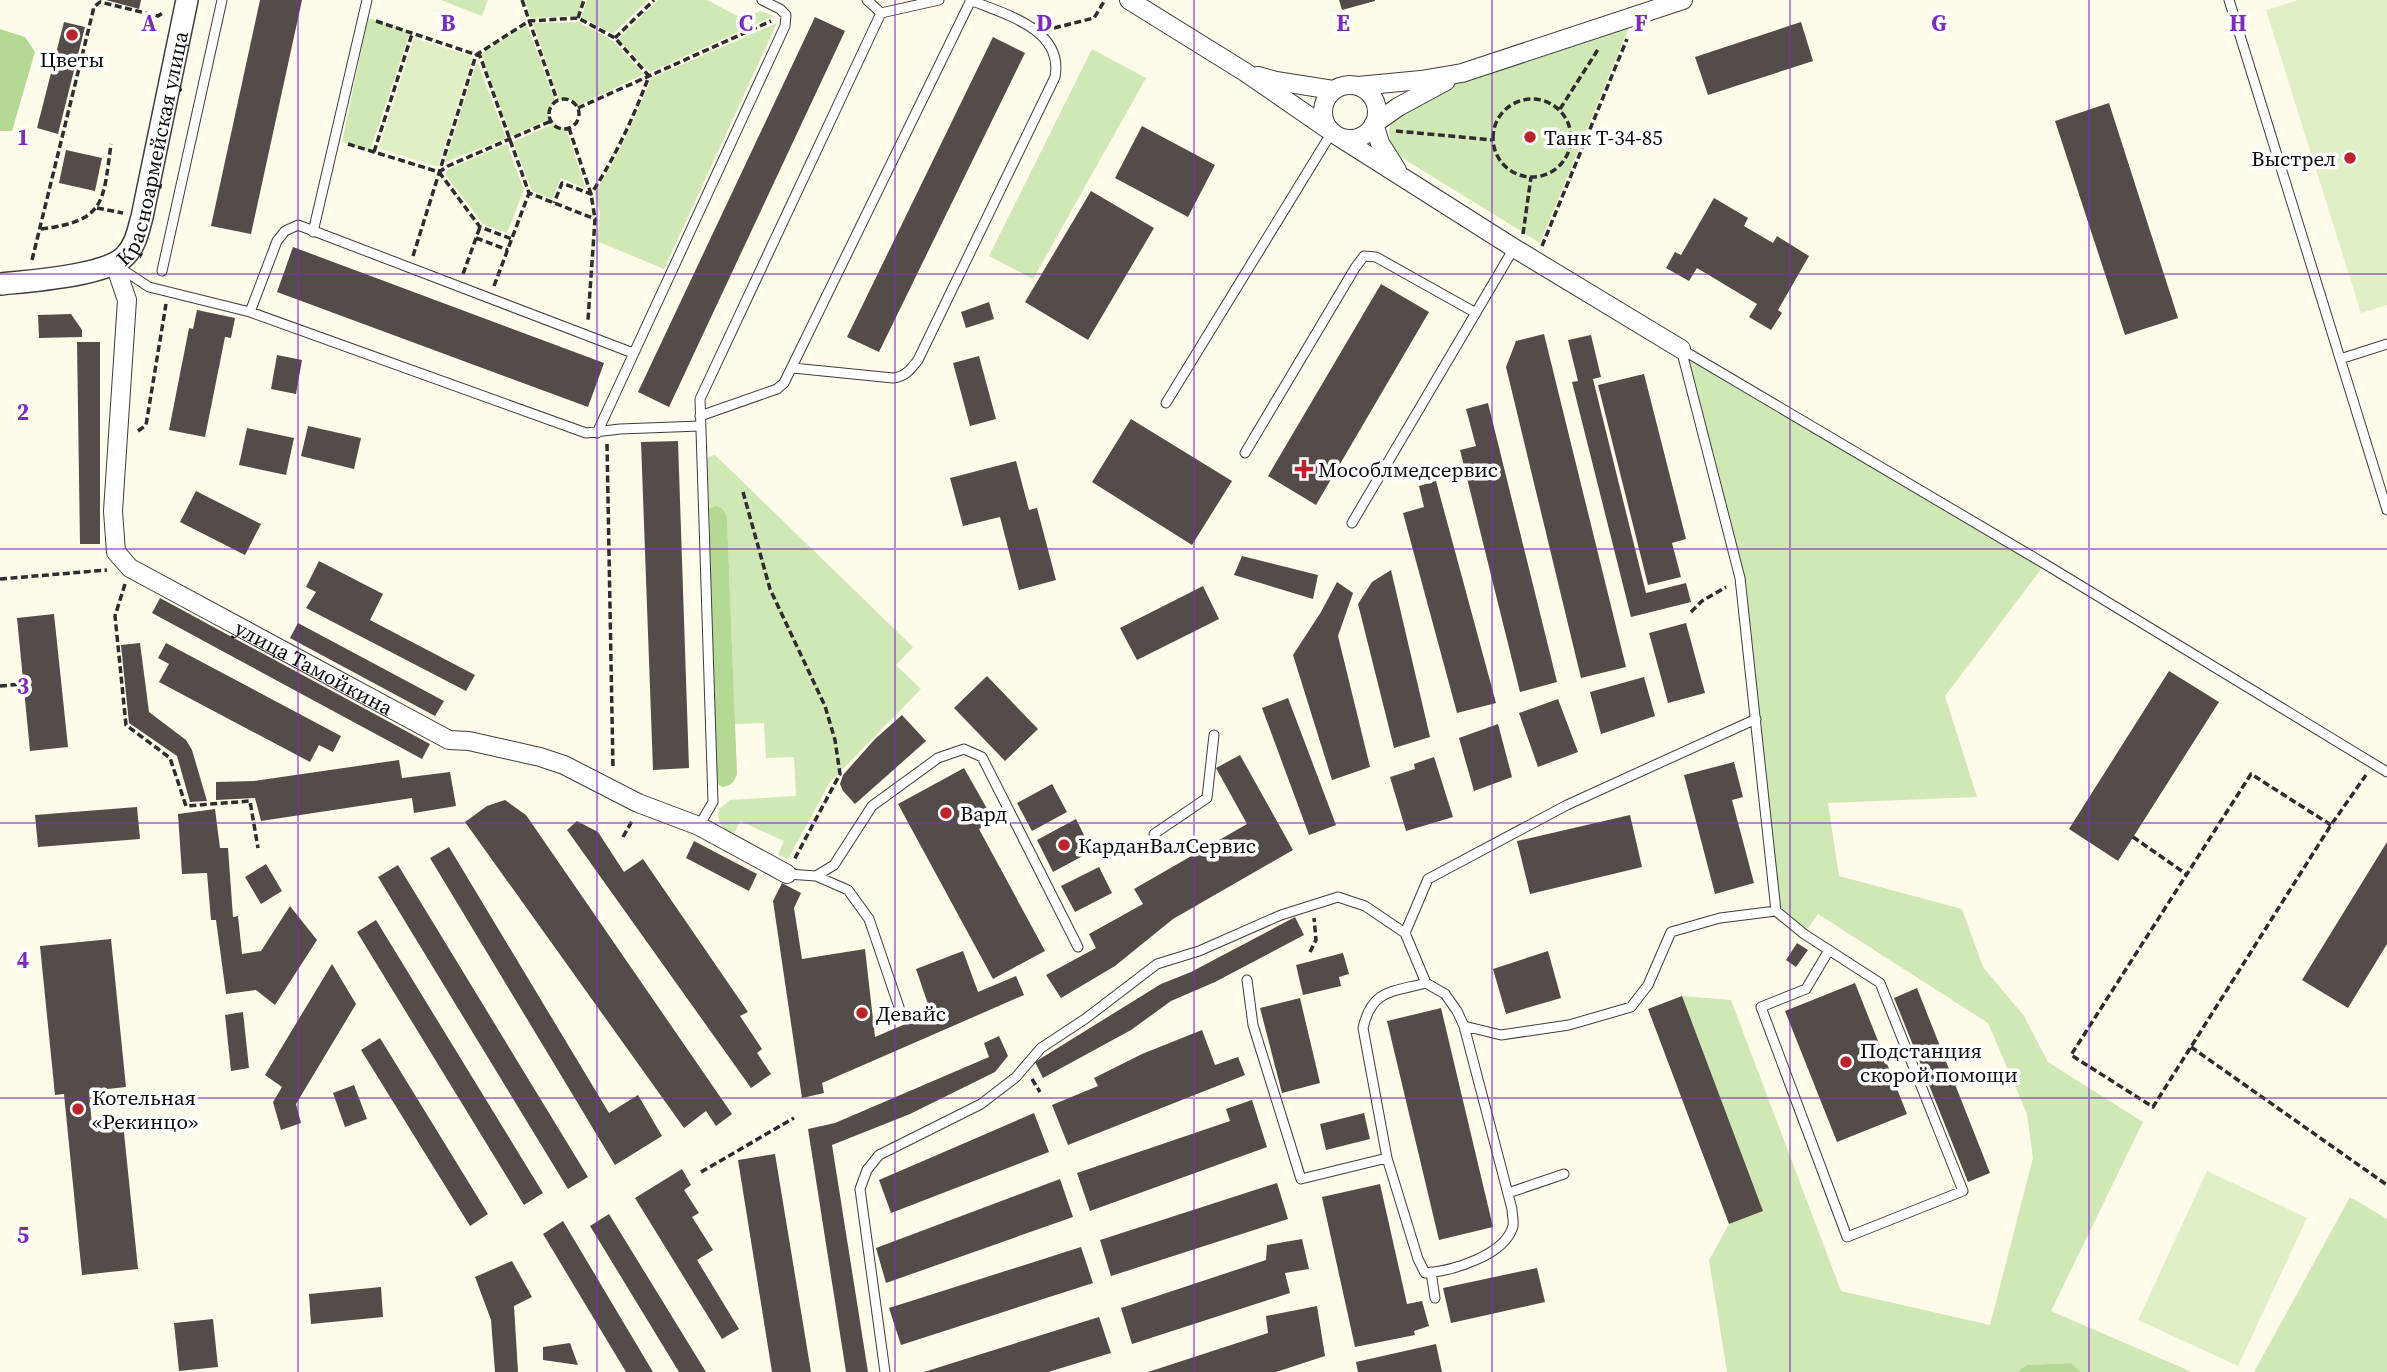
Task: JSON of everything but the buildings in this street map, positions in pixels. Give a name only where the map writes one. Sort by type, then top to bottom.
[{"type":"street","name":"Красноармейская улица","points":[[0,284],[89,272],[115,265],[134,246],[187,0]]},
{"type":"street","points":[[1129,0],[1245,72],[1403,179],[1681,349]]},
{"type":"street","points":[[1462,73],[1398,107],[1357,138],[1336,134],[1324,122],[1322,113],[1325,100],[1333,90],[1345,85],[1421,80],[1462,73],[1683,0]]},
{"type":"street","points":[[1245,72],[1276,81],[1333,90]]},
{"type":"street","points":[[1358,86],[1367,90],[1375,101],[1377,115],[1374,124],[1385,152],[1403,179]]},
{"type":"street","points":[[115,265],[127,300],[113,511],[114,540],[121,560],[130,568]]},
{"type":"street","name":"улица Тамойкина","points":[[130,568],[449,740],[469,741],[564,765],[614,792],[699,826],[787,874]]},
{"type":"lane","points":[[162,271],[222,0]]},
{"type":"lane","points":[[313,232],[367,0]]},
{"type":"lane","points":[[602,432],[634,353],[785,26],[786,15],[762,0]]},
{"type":"lane","points":[[867,0],[881,12]]},
{"type":"lane","points":[[881,12],[939,0]]},
{"type":"lane","points":[[115,265],[149,287],[250,312],[586,433],[700,421],[784,383],[970,0],[1039,32],[1056,59],[1055,77],[918,360],[901,377],[893,378],[793,368]]},
{"type":"lane","points":[[2229,0],[2387,510]]},
{"type":"lane","points":[[699,826],[713,802],[700,421],[702,393],[881,12]]},
{"type":"lane","points":[[1166,403],[1336,134]]},
{"type":"lane","points":[[250,312],[277,241],[285,231],[298,225],[634,353]]},
{"type":"lane","points":[[1352,523],[1514,248]]},
{"type":"lane","points":[[1245,453],[1354,268],[1364,257],[1376,257],[1476,313]]},
{"type":"lane","points":[[2340,359],[2387,344]]},
{"type":"lane","points":[[1681,349],[1740,578],[1776,911],[1804,934],[1829,950],[1880,983],[1963,1191],[1847,1237],[1761,1007],[1806,989],[1829,950]]},
{"type":"lane","points":[[1681,349],[2045,564],[2387,772]]},
{"type":"lane","points":[[1405,933],[1428,879],[1567,805],[1756,719]]},
{"type":"lane","points":[[1154,834],[1207,798],[1214,735]]},
{"type":"lane","points":[[816,876],[834,865],[872,806],[938,758],[964,749],[982,757],[1078,947]]},
{"type":"lane","points":[[787,874],[816,876],[848,890],[869,919],[899,1007]]},
{"type":"lane","points":[[885,1372],[860,1189],[867,1170],[878,1155],[981,1104],[1016,1077],[1041,1048],[1085,1019],[1157,964],[1199,951],[1281,915],[1338,897],[1365,906],[1405,933],[1426,983],[1445,994],[1464,1026],[1512,1209],[1513,1226],[1502,1243],[1488,1254],[1444,1271],[1425,1273],[1418,1259],[1387,1158],[1363,1028],[1367,1009],[1382,994],[1426,983]]},
{"type":"lane","points":[[1464,1026],[1501,1035],[1569,1024],[1631,1007],[1648,985],[1671,932],[1720,918],[1776,911]]},
{"type":"lane","points":[[1247,980],[1253,1025],[1301,1179],[1387,1158]]},
{"type":"lane","points":[[1508,1193],[1564,1174]]},
{"type":"lane","points":[[1431,1272],[1435,1298]]},
{"type":"path","points":[[522,0],[557,100]]},
{"type":"path","points":[[578,18],[584,0]]},
{"type":"path","points":[[615,38],[654,0]]},
{"type":"path","points":[[1039,32],[1094,18],[1105,0]]},
{"type":"path","points":[[32,262],[94,7],[100,2],[158,16],[167,11]]},
{"type":"path","points":[[578,108],[786,15]]},
{"type":"path","points":[[364,17],[480,56],[529,193],[490,299]]},
{"type":"path","points":[[409,268],[476,55],[529,21],[578,18],[615,38],[649,76]]},
{"type":"path","points":[[374,152],[412,33]]},
{"type":"path","points":[[1534,260],[1628,36]]},
{"type":"path","points":[[1559,109],[1602,43]]},
{"type":"path","points":[[591,194],[629,128],[649,76]]},
{"type":"path","points":[[1535,98],[1559,109],[1571,134],[1564,161],[1549,173],[1531,177],[1507,167],[1496,153],[1493,140],[1498,118],[1510,105],[1535,98]]},
{"type":"path","points":[[557,100],[570,100],[578,108],[576,123],[569,128],[559,128],[551,121],[549,110],[557,100]]},
{"type":"path","points":[[439,172],[551,121]]},
{"type":"path","points":[[1374,124],[1390,131],[1493,140]]},
{"type":"path","points":[[569,128],[591,194],[595,219],[587,335]]},
{"type":"path","points":[[335,141],[439,172],[480,227],[512,239]]},
{"type":"path","points":[[40,229],[84,219],[97,208],[104,193],[111,144]]},
{"type":"path","points":[[1514,248],[1523,233],[1531,177]]},
{"type":"path","points":[[554,203],[562,183],[591,194]]},
{"type":"path","points":[[529,193],[595,219]]},
{"type":"path","points":[[97,208],[130,214]]},
{"type":"path","points":[[458,287],[480,227]]},
{"type":"path","points":[[476,239],[508,250]]},
{"type":"path","points":[[117,447],[146,425],[168,293]]},
{"type":"path","points":[[602,432],[614,792]]},
{"type":"path","points":[[743,492],[770,589],[825,706],[835,740],[840,774],[787,874]]},
{"type":"path","points":[[0,579],[130,568],[115,616],[126,725],[170,758],[186,806],[250,801],[258,848]]},
{"type":"path","points":[[1690,612],[1702,601],[1740,578]]},
{"type":"path","points":[[0,686],[23,684]]},
{"type":"path","points":[[2331,825],[2252,774],[2071,1055],[2153,1108],[2331,825],[2374,765]]},
{"type":"path","points":[[2133,837],[2187,874]]},
{"type":"path","points":[[1310,952],[1316,940],[1311,905]]},
{"type":"path","points":[[2191,1047],[2387,1185]]},
{"type":"path","points":[[701,1171],[794,1118]]},
{"type":"green space","points":[[441,0],[488,0],[482,16]]},
{"type":"green space","points":[[524,0],[583,0],[577,16],[531,18]]},
{"type":"green space","points":[[587,0],[648,0],[613,34],[581,17]]},
{"type":"green space","points":[[658,0],[707,0],[743,19],[760,11],[774,16],[650,72],[618,39]]},
{"type":"green space","name":"Выстрел","points":[[2298,0],[2387,0],[2387,305],[2361,313],[2266,10]]},
{"type":"green space","points":[[368,18],[410,32],[370,151],[342,142]]},
{"type":"green space","points":[[578,22],[612,40],[644,74],[577,106],[570,100],[559,100],[533,23]]},
{"type":"green space","points":[[777,23],[664,269],[597,241],[600,212],[594,194],[626,138],[651,78]]},
{"type":"green space","points":[[527,25],[555,101],[549,110],[550,119],[511,136],[481,54]]},
{"type":"green space","points":[[1630,25],[1540,243],[1396,154],[1389,133],[1391,124],[1407,107],[1466,79]]},
{"type":"green space","points":[[0,29],[25,37],[35,52],[12,131],[0,131]]},
{"type":"green space","points":[[414,38],[473,57],[438,167],[379,148]]},
{"type":"green space","points":[[1092,49],[1146,78],[1033,279],[989,256]]},
{"type":"green space","points":[[477,61],[506,138],[445,162]]},
{"type":"green space","points":[[553,124],[566,129],[586,189],[561,178],[552,199],[532,191],[513,142]]},
{"type":"green space","points":[[507,144],[524,190],[507,233],[483,224],[445,174],[449,169]]},
{"type":"green space","points":[[1681,349],[2045,564],[1945,696],[1977,797],[1828,803],[1839,876],[1962,909],[1983,967],[2024,1016],[2048,1062],[2143,1122],[2051,1311],[2192,1372],[2081,1372],[2071,1363],[2026,1365],[2018,1372],[1727,1372],[1709,1260],[1729,1224],[1763,1211],[1682,996],[1731,1000],[1841,1291],[1990,1325],[2033,1158],[2027,1114],[1988,1023],[1818,914],[1804,934],[1776,911],[1740,578]]},
{"type":"green space","points":[[715,455],[913,647],[896,665],[921,689],[830,782],[788,859],[778,855],[784,841],[740,821],[734,834],[719,821],[719,809],[730,800],[796,796],[794,757],[766,758],[764,723],[735,724],[727,517],[715,506],[709,509],[707,462],[708,457]]},
{"type":"green space","points":[[715,506],[722,508],[727,517],[737,774],[732,784],[722,787],[717,783],[709,509]]},
{"type":"green space","points":[[2207,1171],[2307,1218],[2238,1366],[2138,1320]]},
{"type":"green space","points":[[2350,1197],[2387,1219],[2387,1372],[2254,1372]]},
{"type":"green space","points":[[2071,1363],[2081,1372],[2018,1372],[2026,1365]]},
{"type":"place","name":"Цветы","points":[[72,35]]},
{"type":"place","name":"Танк Т-34-85","points":[[1530,137]]},
{"type":"place","name":"Выстрел","points":[[2350,158]]},
{"type":"place","name":"Мособлмедсервис","points":[[1304,469]]},
{"type":"place","name":"Вард","points":[[946,813]]},
{"type":"place","name":"КарданВалСервис","points":[[1064,845]]},
{"type":"place","name":"Девайс","points":[[862,1013]]},
{"type":"place","name":"Подстанция скорой помощи","points":[[1846,1062]]},
{"type":"place","name":"Котельная «Рекинцо»","points":[[78,1109]]}]
